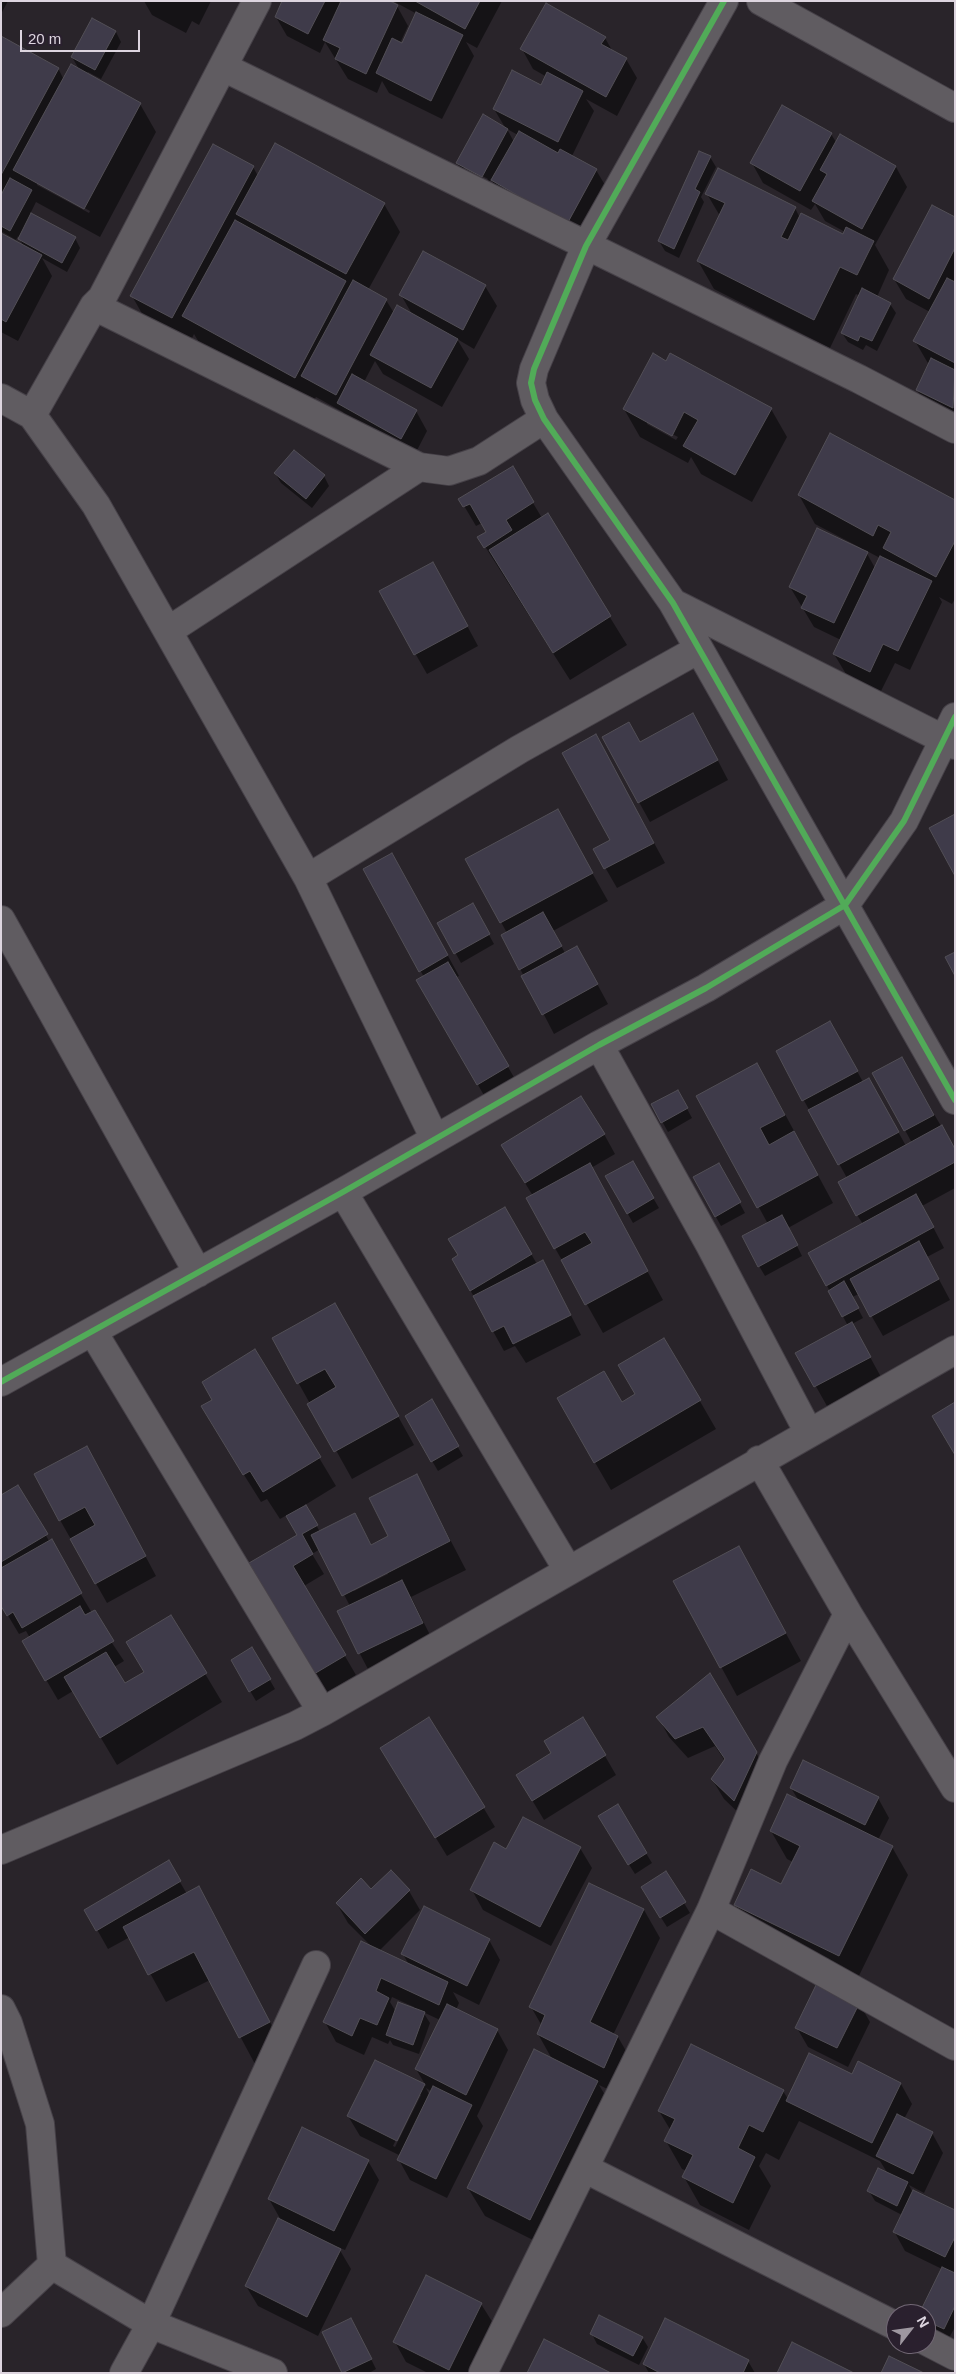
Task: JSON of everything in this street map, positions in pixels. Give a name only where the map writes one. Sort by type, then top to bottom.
[{"type":"street","points":[[32,415],[94,306],[102,298],[257,1]]},
{"type":"street","points":[[724,1],[586,246],[534,369],[531,383],[535,400],[544,419],[673,603],[955,1100]]},
{"type":"street","points":[[761,1],[955,108]]},
{"type":"street","points":[[223,67],[859,379],[955,429]]},
{"type":"street","points":[[94,306],[419,467],[449,471],[479,461],[544,419]]},
{"type":"street","points":[[1,398],[32,415],[96,505],[308,878],[435,1139]]},
{"type":"street","points":[[168,631],[419,467]]},
{"type":"street","points":[[1,1382],[343,1192],[599,1045],[706,988],[845,905],[904,821],[951,734],[673,603]]},
{"type":"street","points":[[308,878],[520,749],[699,649]]},
{"type":"street","points":[[1,920],[198,1273]]},
{"type":"street","points":[[599,1045],[710,1245],[809,1433]]},
{"type":"street","points":[[343,1192],[568,1570]]},
{"type":"street","points":[[93,1332],[322,1712]]},
{"type":"street","points":[[1,1850],[295,1726],[322,1712],[759,1460],[955,1350]]},
{"type":"street","points":[[759,1460],[848,1614],[955,1788]]},
{"type":"street","points":[[483,2373],[711,1910],[773,1761],[848,1614]]},
{"type":"street","points":[[711,1910],[955,2046]]},
{"type":"street","points":[[124,2373],[150,2324],[316,1965]]},
{"type":"street","points":[[1,2009],[8,2023],[40,2124],[52,2265]]},
{"type":"street","points":[[584,2168],[886,2321]]},
{"type":"street","points":[[52,2265],[150,2324],[273,2373]]},
{"type":"street","points":[[1,2313],[52,2265]]},
{"type":"street","points":[[936,2346],[955,2356]]},
{"type":"building","points":[[282,1],[325,1],[308,34],[275,17]]},
{"type":"building","points":[[341,1],[390,1],[398,5],[366,74],[335,59],[340,48],[323,40]]},
{"type":"building","points":[[415,1],[480,1],[465,29]]},
{"type":"building","points":[[546,3],[606,37],[601,44],[627,58],[606,97],[520,49]]},
{"type":"building","points":[[416,12],[463,35],[431,101],[376,73],[392,38],[402,43]]},
{"type":"building","points":[[92,18],[116,31],[95,70],[71,57]]},
{"type":"building","points":[[1,36],[59,68],[1,175]]},
{"type":"building","points":[[71,64],[141,103],[84,209],[13,170]]},
{"type":"building","points":[[512,70],[541,85],[547,72],[583,91],[558,142],[493,109]]},
{"type":"building","points":[[782,105],[832,133],[800,191],[750,163]]},
{"type":"building","points":[[483,114],[508,129],[482,177],[456,163]]},
{"type":"building","points":[[519,131],[558,153],[560,149],[597,169],[567,224],[491,180]]},
{"type":"building","points":[[840,134],[896,166],[862,229],[812,201],[827,174],[820,170]]},
{"type":"building","points":[[275,143],[385,203],[346,274],[236,214]]},
{"type":"building","points":[[213,144],[254,166],[172,318],[130,296]]},
{"type":"building","points":[[699,151],[711,156],[695,189],[700,192],[674,249],[658,241]]},
{"type":"building","points":[[718,168],[796,207],[781,237],[788,240],[801,213],[843,234],[846,227],[874,241],[857,275],[840,267],[814,320],[697,261],[725,203],[705,194]]},
{"type":"building","points":[[10,178],[32,190],[10,231],[1,226],[1,195]]},
{"type":"building","points":[[932,205],[955,217],[955,248],[929,299],[893,279]]},
{"type":"building","points":[[31,213],[76,237],[62,263],[18,239]]},
{"type":"building","points":[[235,220],[346,281],[295,378],[182,316]]},
{"type":"building","points":[[1,233],[42,255],[6,322],[1,319]]},
{"type":"building","points":[[423,251],[486,285],[463,330],[399,295]]},
{"type":"building","points":[[947,278],[955,282],[955,363],[913,341]]},
{"type":"building","points":[[353,280],[387,299],[336,395],[301,376]]},
{"type":"building","points":[[862,288],[891,303],[872,341],[860,336],[858,341],[841,333]]},
{"type":"building","points":[[397,305],[458,339],[431,388],[370,355]]},
{"type":"building","points":[[653,353],[666,361],[670,353],[772,408],[735,475],[683,446],[698,420],[684,412],[672,436],[623,409]]},
{"type":"building","points":[[931,358],[955,370],[953,408],[916,390]]},
{"type":"building","points":[[352,374],[417,410],[401,439],[337,403]]},
{"type":"building","points":[[830,433],[955,500],[955,541],[936,577],[883,548],[891,532],[878,525],[873,536],[798,495]]},
{"type":"building","points":[[294,450],[325,475],[306,499],[274,473]]},
{"type":"building","points":[[513,466],[534,502],[506,520],[512,530],[484,548],[477,537],[486,532],[470,504],[463,507],[458,499]]},
{"type":"building","points":[[548,513],[611,616],[553,653],[489,550]]},
{"type":"building","points":[[817,528],[868,552],[834,623],[801,608],[807,596],[789,587]]},
{"type":"building","points":[[880,556],[932,581],[898,651],[883,644],[870,672],[833,654]]},
{"type":"building","points":[[433,562],[468,626],[414,655],[379,591]]},
{"type":"building","points":[[693,713],[718,760],[638,803],[602,737],[629,722],[640,742]]},
{"type":"building","points":[[596,734],[654,843],[604,869],[593,849],[610,840],[562,753]]},
{"type":"building","points":[[558,809],[593,873],[500,923],[465,859]]},
{"type":"building","points":[[955,814],[955,876],[929,828]]},
{"type":"building","points":[[392,853],[448,955],[419,972],[363,869]]},
{"type":"building","points":[[473,903],[490,934],[454,954],[437,923]]},
{"type":"building","points":[[543,912],[562,946],[519,970],[501,935]]},
{"type":"building","points":[[577,946],[598,984],[542,1015],[521,976]]},
{"type":"building","points":[[955,952],[955,976],[945,957]]},
{"type":"building","points":[[448,962],[509,1066],[477,1085],[416,980]]},
{"type":"building","points":[[830,1021],[858,1071],[802,1101],[776,1051]]},
{"type":"building","points":[[902,1057],[934,1115],[904,1131],[872,1073]]},
{"type":"building","points":[[757,1063],[785,1115],[760,1128],[769,1145],[794,1131],[818,1175],[757,1208],[696,1096]]},
{"type":"building","points":[[869,1078],[899,1132],[838,1165],[808,1110]]},
{"type":"building","points":[[678,1090],[688,1108],[661,1123],[651,1104]]},
{"type":"building","points":[[581,1096],[605,1134],[525,1183],[501,1145]]},
{"type":"building","points":[[942,1125],[955,1149],[955,1162],[856,1216],[838,1182]]},
{"type":"building","points":[[633,1161],[654,1198],[627,1214],[605,1176]]},
{"type":"building","points":[[590,1163],[648,1271],[585,1305],[561,1260],[592,1243],[585,1232],[554,1249],[526,1198]]},
{"type":"building","points":[[719,1163],[741,1202],[715,1217],[693,1177]]},
{"type":"building","points":[[916,1194],[934,1227],[826,1286],[808,1253]]},
{"type":"building","points":[[505,1207],[532,1254],[470,1291],[452,1259],[458,1255],[448,1239]]},
{"type":"building","points":[[782,1215],[798,1245],[758,1267],[742,1236]]},
{"type":"building","points":[[919,1241],[939,1279],[870,1317],[850,1279]]},
{"type":"building","points":[[543,1260],[571,1315],[513,1344],[504,1326],[492,1332],[473,1296]]},
{"type":"building","points":[[844,1281],[859,1308],[842,1317],[828,1291]]},
{"type":"building","points":[[335,1303],[399,1416],[334,1452],[307,1404],[336,1387],[325,1369],[297,1384],[272,1338]]},
{"type":"building","points":[[852,1322],[871,1357],[814,1387],[795,1353]]},
{"type":"building","points":[[664,1338],[701,1400],[594,1463],[557,1398],[604,1371],[622,1402],[635,1394],[618,1365]]},
{"type":"building","points":[[255,1349],[321,1457],[263,1492],[250,1471],[243,1475],[201,1406],[212,1400],[202,1382]]},
{"type":"building","points":[[432,1399],[459,1446],[431,1462],[405,1416]]},
{"type":"building","points":[[955,1402],[955,1455],[932,1416]]},
{"type":"building","points":[[87,1446],[146,1556],[95,1584],[70,1539],[95,1525],[85,1507],[59,1521],[34,1474]]},
{"type":"building","points":[[417,1474],[450,1541],[342,1596],[311,1535],[355,1513],[371,1545],[388,1536],[369,1498]]},
{"type":"building","points":[[18,1485],[48,1534],[1,1562],[1,1495]]},
{"type":"building","points":[[306,1505],[318,1525],[302,1534],[313,1554],[293,1566],[346,1655],[314,1674],[249,1563],[297,1535],[286,1516]]},
{"type":"building","points":[[52,1539],[82,1593],[22,1628],[13,1612],[7,1616],[1,1606],[1,1568]]},
{"type":"building","points":[[739,1546],[786,1633],[720,1668],[673,1581]]},
{"type":"building","points":[[402,1580],[423,1623],[358,1654],[337,1611]]},
{"type":"building","points":[[80,1606],[85,1615],[95,1610],[114,1641],[45,1681],[22,1641]]},
{"type":"building","points":[[171,1615],[207,1673],[100,1738],[64,1677],[106,1652],[125,1683],[144,1672],[126,1642]]},
{"type":"building","points":[[252,1647],[271,1679],[249,1692],[231,1660]]},
{"type":"building","points":[[710,1673],[757,1752],[734,1801],[711,1779],[725,1759],[703,1727],[675,1739],[656,1717]]},
{"type":"building","points":[[429,1717],[485,1807],[435,1838],[380,1748]]},
{"type":"building","points":[[583,1717],[606,1755],[532,1801],[516,1775],[551,1753],[544,1741]]},
{"type":"building","points":[[803,1760],[879,1797],[865,1825],[790,1788]]},
{"type":"building","points":[[787,1794],[893,1846],[839,1956],[734,1905],[751,1869],[781,1884],[800,1846],[770,1831]]},
{"type":"building","points":[[618,1804],[647,1853],[628,1865],[598,1816]]},
{"type":"building","points":[[523,1817],[581,1847],[540,1927],[470,1890],[494,1842],[506,1849]]},
{"type":"building","points":[[169,1860],[181,1881],[96,1931],[84,1910]]},
{"type":"building","points":[[391,1870],[410,1890],[365,1934],[336,1903],[361,1878],[371,1889]]},
{"type":"building","points":[[666,1871],[686,1902],[660,1918],[641,1887]]},
{"type":"building","points":[[589,1883],[644,1909],[590,2022],[618,2036],[604,2068],[537,2034],[545,2015],[529,2007]]},
{"type":"building","points":[[199,1886],[270,2022],[239,2038],[194,1952],[148,1975],[123,1927]]},
{"type":"building","points":[[424,1906],[490,1939],[467,1986],[401,1954]]},
{"type":"building","points":[[361,1941],[448,1982],[439,2005],[381,1978],[376,1991],[389,1998],[377,2025],[360,2018],[352,2036],[323,2022]]},
{"type":"building","points":[[818,1981],[860,2002],[837,2048],[795,2028]]},
{"type":"building","points":[[398,2002],[425,2012],[413,2045],[386,2035]]},
{"type":"building","points":[[447,2004],[498,2029],[466,2095],[415,2069]]},
{"type":"building","points":[[691,2044],[784,2090],[763,2132],[749,2125],[738,2148],[755,2157],[733,2203],[682,2177],[693,2155],[664,2141],[675,2119],[658,2111]]},
{"type":"building","points":[[534,2049],[598,2081],[530,2220],[467,2188]]},
{"type":"building","points":[[809,2053],[852,2074],[858,2061],[901,2083],[872,2143],[786,2101]]},
{"type":"building","points":[[375,2060],[425,2084],[397,2141],[347,2116]]},
{"type":"building","points":[[433,2086],[472,2105],[436,2179],[397,2160]]},
{"type":"building","points":[[897,2114],[933,2132],[913,2174],[876,2156]]},
{"type":"building","points":[[302,2127],[369,2160],[334,2231],[268,2199]]},
{"type":"building","points":[[878,2168],[908,2182],[897,2206],[867,2191]]},
{"type":"building","points":[[913,2190],[955,2210],[955,2237],[945,2257],[893,2232]]},
{"type":"building","points":[[278,2218],[341,2249],[307,2317],[245,2286]]},
{"type":"building","points":[[942,2267],[955,2273],[955,2306],[944,2329],[936,2325],[936,2304],[924,2304]]},
{"type":"building","points":[[426,2275],[482,2303],[449,2370],[393,2342]]},
{"type":"building","points":[[599,2315],[643,2337],[633,2356],[590,2334]]},
{"type":"building","points":[[351,2318],[372,2359],[342,2373],[322,2332]]},
{"type":"building","points":[[665,2318],[749,2360],[743,2373],[660,2373],[643,2364]]},
{"type":"building","points":[[544,2339],[611,2373],[527,2373]]},
{"type":"building","points":[[792,2342],[854,2373],[777,2373]]},
{"type":"building","points":[[889,2356],[924,2373],[881,2373]]},
{"type":"cycle path","points":[[724,1],[586,246],[534,369],[531,383],[535,400],[544,419],[673,603],[955,1100]]},
{"type":"cycle path","points":[[1,1382],[343,1192],[599,1045],[706,988],[845,905],[904,821],[955,717]]}]
